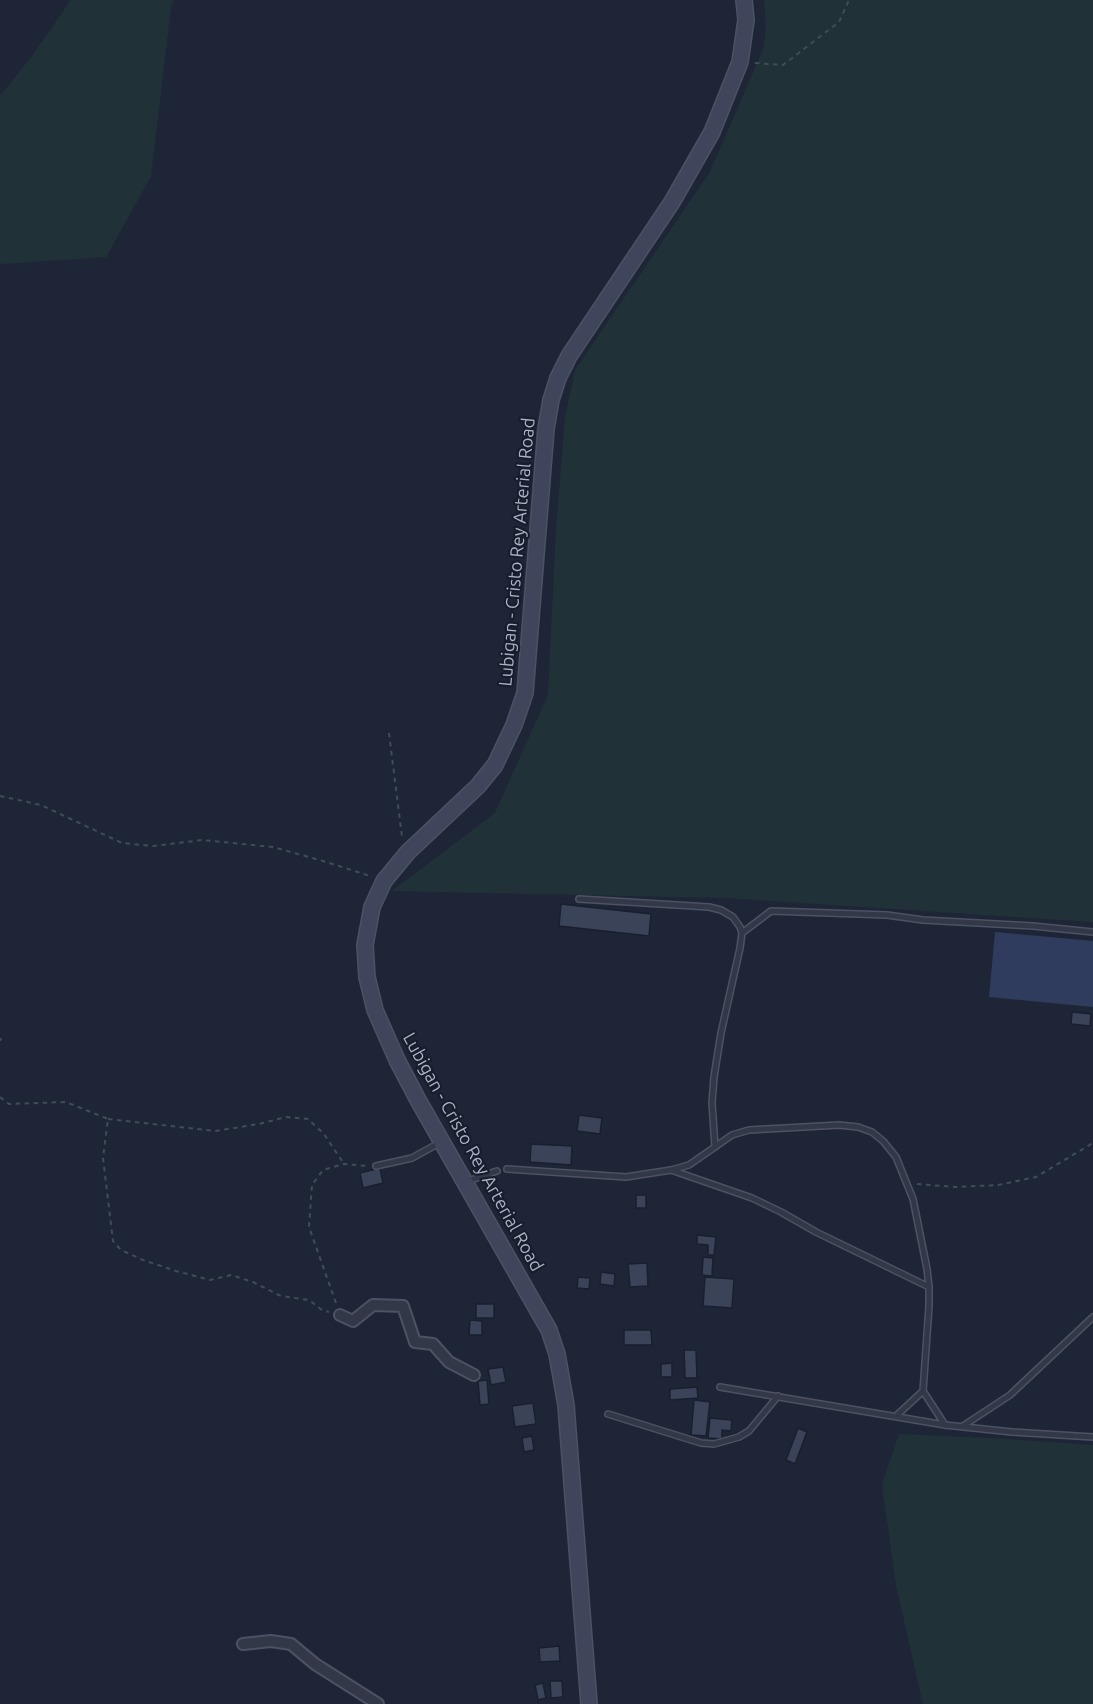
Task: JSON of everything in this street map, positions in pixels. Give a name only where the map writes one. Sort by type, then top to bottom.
[{"type":"main road","name":"Lubigan - Cristo Rey Arterial Road","points":[[589,1704],[566,1405],[557,1353],[549,1330],[398,1060],[375,1010],[367,977],[365,945],[372,907],[384,881],[404,858],[478,786],[495,765],[514,724],[525,693],[546,429],[551,400],[569,356],[672,202],[712,132],[740,62],[746,20],[744,0]]},
{"type":"street","points":[[340,1315],[353,1322],[373,1305],[403,1306],[415,1342],[433,1344],[449,1362],[474,1375]]},
{"type":"street","points":[[243,1644],[271,1641],[291,1644],[315,1664],[378,1704]]},
{"type":"lane","points":[[579,899],[709,907],[722,910],[733,917],[740,927],[742,933],[740,948],[714,1077],[712,1103],[715,1147]]},
{"type":"lane","points":[[742,933],[771,911],[887,915],[922,920],[1093,932]]},
{"type":"lane","points":[[507,1168],[626,1178],[689,1165],[732,1135],[749,1130],[839,1125],[858,1127],[873,1132],[896,1158],[914,1199],[927,1269],[929,1306],[923,1391],[945,1425]]},
{"type":"lane","points":[[376,1166],[412,1158],[442,1141]]},
{"type":"lane","points":[[671,1170],[752,1198],[928,1287]]},
{"type":"lane","points":[[466,1181],[497,1171]]},
{"type":"lane","points":[[963,1426],[1010,1395],[1093,1317]]},
{"type":"lane","points":[[720,1387],[945,1425],[1093,1437]]},
{"type":"lane","points":[[896,1416],[923,1391]]},
{"type":"lane","points":[[608,1414],[701,1443],[714,1444],[739,1437],[749,1431],[778,1396]]},
{"type":"path","points":[[740,62],[783,65],[839,22],[849,0]]},
{"type":"path","points":[[389,733],[404,858]]},
{"type":"path","points":[[0,796],[41,805],[122,843],[153,846],[202,840],[273,847],[384,881]]},
{"type":"path","points":[[0,1097],[9,1104],[66,1102],[108,1119],[215,1131],[286,1117],[308,1119],[324,1134],[344,1164]]},
{"type":"path","points":[[108,1119],[103,1158],[113,1241],[121,1250],[165,1268],[210,1280],[231,1275],[253,1282],[281,1296],[309,1300],[322,1310],[340,1315]]},
{"type":"path","points":[[908,1184],[956,1187],[998,1185],[1036,1177],[1093,1143]]},
{"type":"path","points":[[340,1315],[309,1227],[312,1185],[323,1170],[344,1164],[376,1166]]},
{"type":"shaded area","points":[[71,0],[174,0],[171,7],[151,176],[106,257],[0,264],[0,96],[32,56]]},
{"type":"shaded area","points":[[764,0],[1093,0],[1093,922],[726,898],[392,891],[495,813],[548,695],[556,530],[565,418],[575,370],[710,172],[764,47],[766,25]]},
{"type":"shaded area","points":[[899,1434],[1093,1445],[1093,1704],[923,1704],[896,1585],[882,1484]]},
{"type":"water","points":[[995,932],[1093,941],[1093,1007],[989,997]]},
{"type":"building","points":[[561,904],[651,914],[649,936],[559,926]]},
{"type":"building","points":[[1072,1012],[1091,1014],[1090,1026],[1071,1024]]},
{"type":"building","points":[[579,1115],[602,1118],[600,1134],[577,1131]]},
{"type":"building","points":[[531,1144],[572,1146],[571,1165],[530,1162]]},
{"type":"building","points":[[380,1168],[383,1183],[363,1188],[360,1173]]},
{"type":"building","points":[[636,1195],[646,1195],[646,1208],[636,1208]]},
{"type":"building","points":[[697,1235],[716,1237],[714,1255],[708,1255],[708,1245],[697,1244]]},
{"type":"building","points":[[703,1257],[713,1258],[712,1276],[702,1275]]},
{"type":"building","points":[[647,1263],[648,1286],[630,1287],[628,1264]]},
{"type":"building","points":[[601,1272],[615,1274],[614,1286],[600,1284]]},
{"type":"building","points":[[578,1277],[590,1278],[589,1289],[577,1288]]},
{"type":"building","points":[[705,1277],[734,1279],[732,1308],[703,1306]]},
{"type":"building","points":[[476,1304],[494,1304],[494,1318],[476,1318]]},
{"type":"building","points":[[470,1320],[482,1321],[482,1335],[469,1335]]},
{"type":"building","points":[[624,1330],[651,1330],[652,1345],[624,1345]]},
{"type":"building","points":[[684,1350],[696,1350],[697,1378],[685,1378]]},
{"type":"building","points":[[672,1363],[672,1377],[661,1377],[661,1364]]},
{"type":"building","points":[[503,1367],[506,1382],[491,1385],[488,1369]]},
{"type":"building","points":[[487,1380],[489,1404],[480,1405],[478,1381]]},
{"type":"building","points":[[697,1387],[698,1398],[670,1400],[670,1389]]},
{"type":"building","points":[[694,1400],[710,1402],[706,1436],[691,1435]]},
{"type":"building","points":[[533,1403],[536,1424],[515,1427],[512,1406]]},
{"type":"building","points":[[710,1418],[732,1420],[731,1431],[722,1430],[722,1439],[708,1438]]},
{"type":"building","points":[[798,1428],[807,1432],[795,1464],[786,1460]]},
{"type":"building","points":[[532,1436],[534,1450],[524,1452],[522,1438]]},
{"type":"building","points":[[559,1646],[560,1661],[540,1662],[539,1648]]},
{"type":"building","points":[[550,1681],[562,1681],[563,1697],[551,1698]]},
{"type":"building","points":[[543,1683],[546,1698],[538,1700],[535,1685]]}]
